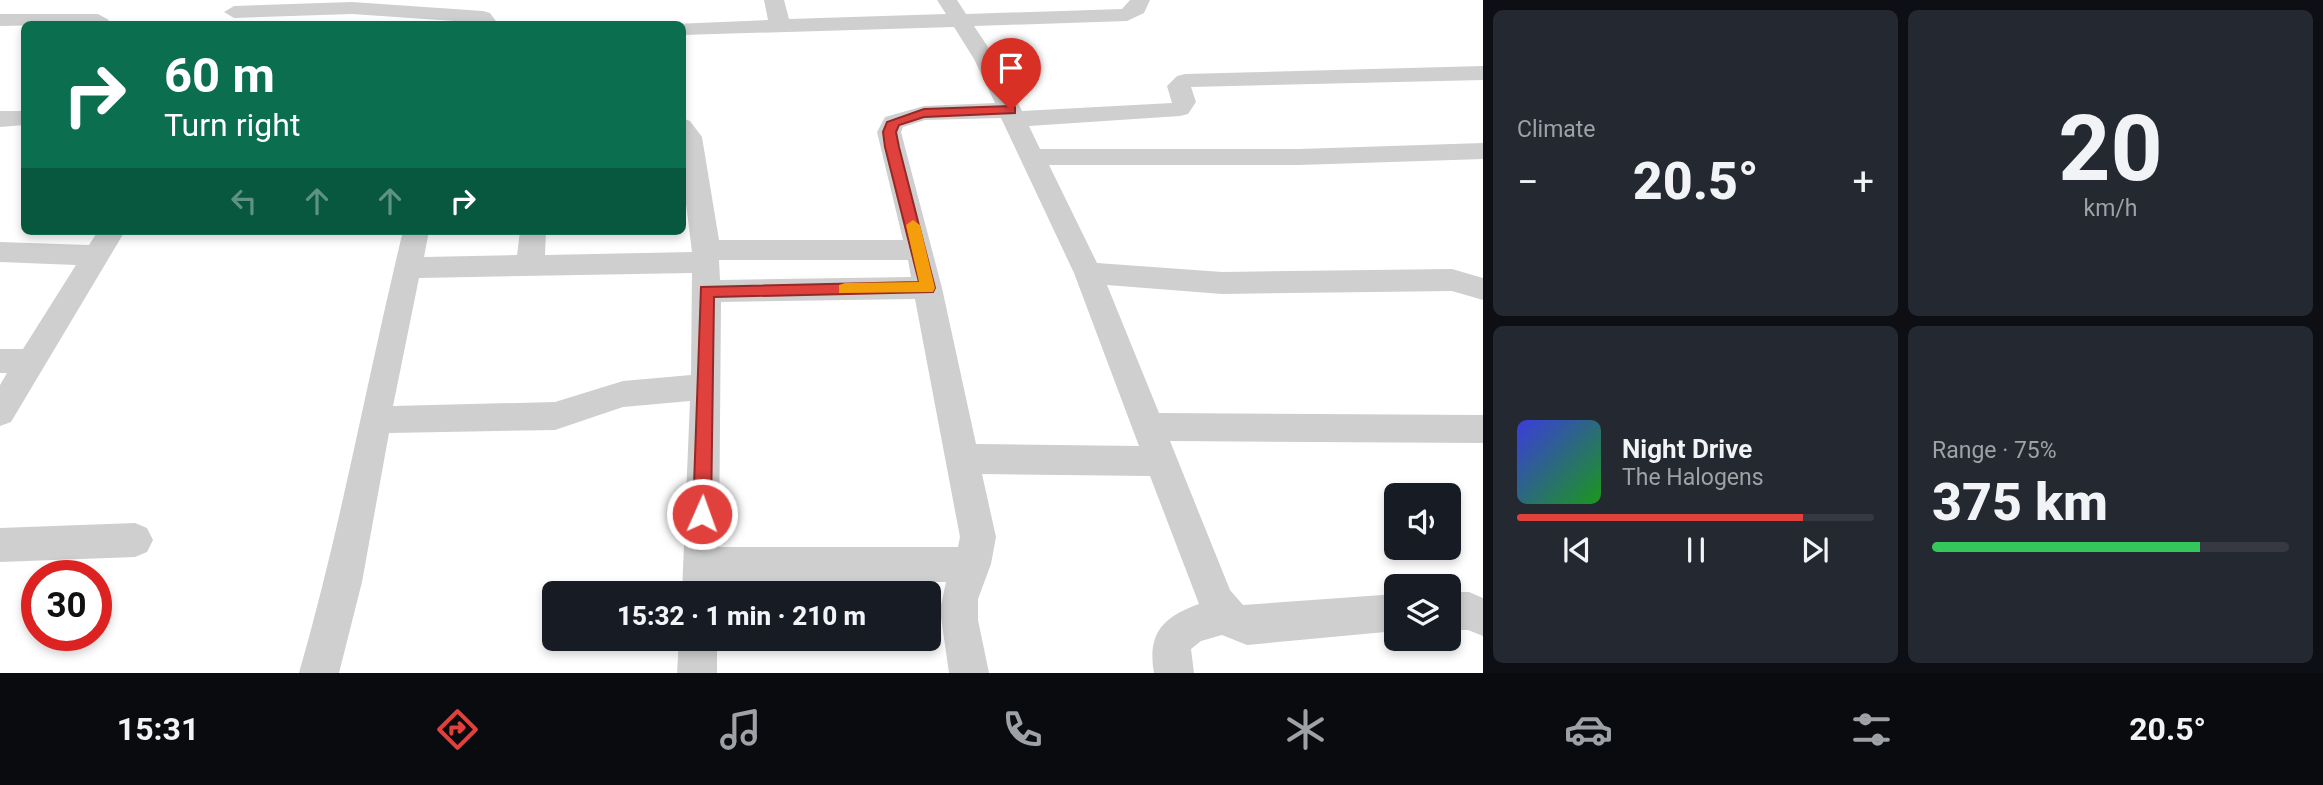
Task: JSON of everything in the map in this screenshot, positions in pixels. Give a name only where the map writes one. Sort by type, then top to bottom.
[{"type":"street","points":[[775,0],[780,28]]},
{"type":"street","points":[[686,29],[780,28],[953,10],[1127,15],[1137,9],[1140,0]]},
{"type":"street","points":[[234,12],[352,8],[489,14]]},
{"type":"street","points":[[953,10],[985,59],[1088,272],[1217,603],[1225,616],[1234,624],[1247,626],[1384,613]]},
{"type":"street","points":[[0,20],[98,20]]},
{"type":"street","points":[[969,673],[960,619],[960,592],[973,564],[978,537],[928,288],[892,147],[889,132],[893,122],[924,113],[1013,115],[1170,111],[1180,109],[1184,102],[1178,86],[1185,81],[1209,79],[1483,73]]},
{"type":"street","points":[[0,119],[21,118]]},
{"type":"street","points":[[686,132],[690,137],[700,249],[706,387],[700,579],[973,564]]},
{"type":"street","points":[[1034,157],[1195,159],[1437,155],[1483,151]]},
{"type":"street","points":[[319,673],[344,582],[375,420],[415,235]]},
{"type":"street","points":[[530,266],[533,235]]},
{"type":"street","points":[[0,252],[105,243]]},
{"type":"street","points":[[0,412],[105,243]]},
{"type":"street","points":[[407,268],[530,266],[700,249],[919,250]]},
{"type":"street","points":[[700,249],[928,288]]},
{"type":"street","points":[[1088,272],[1222,283],[1452,280],[1483,289]]},
{"type":"street","points":[[0,361],[31,361]]},
{"type":"street","points":[[375,420],[564,415],[636,392],[706,387]]},
{"type":"street","points":[[1148,427],[1483,429]]},
{"type":"street","points":[[961,459],[1161,461]]},
{"type":"street","points":[[0,545],[135,540]]},
{"type":"street","points":[[1461,611],[1469,611],[1483,617]]},
{"type":"street","points":[[1174,673],[1169,656],[1171,642],[1179,633],[1194,624],[1225,616]]},
{"type":"street","points":[[697,673],[698,651]]},
{"type":"slow traffic","points":[[845,289],[928,288],[913,225]]},
{"type":"route","points":[[702,514],[706,291],[928,288],[892,147],[889,132],[893,122],[924,113],[1011,110]]}]
